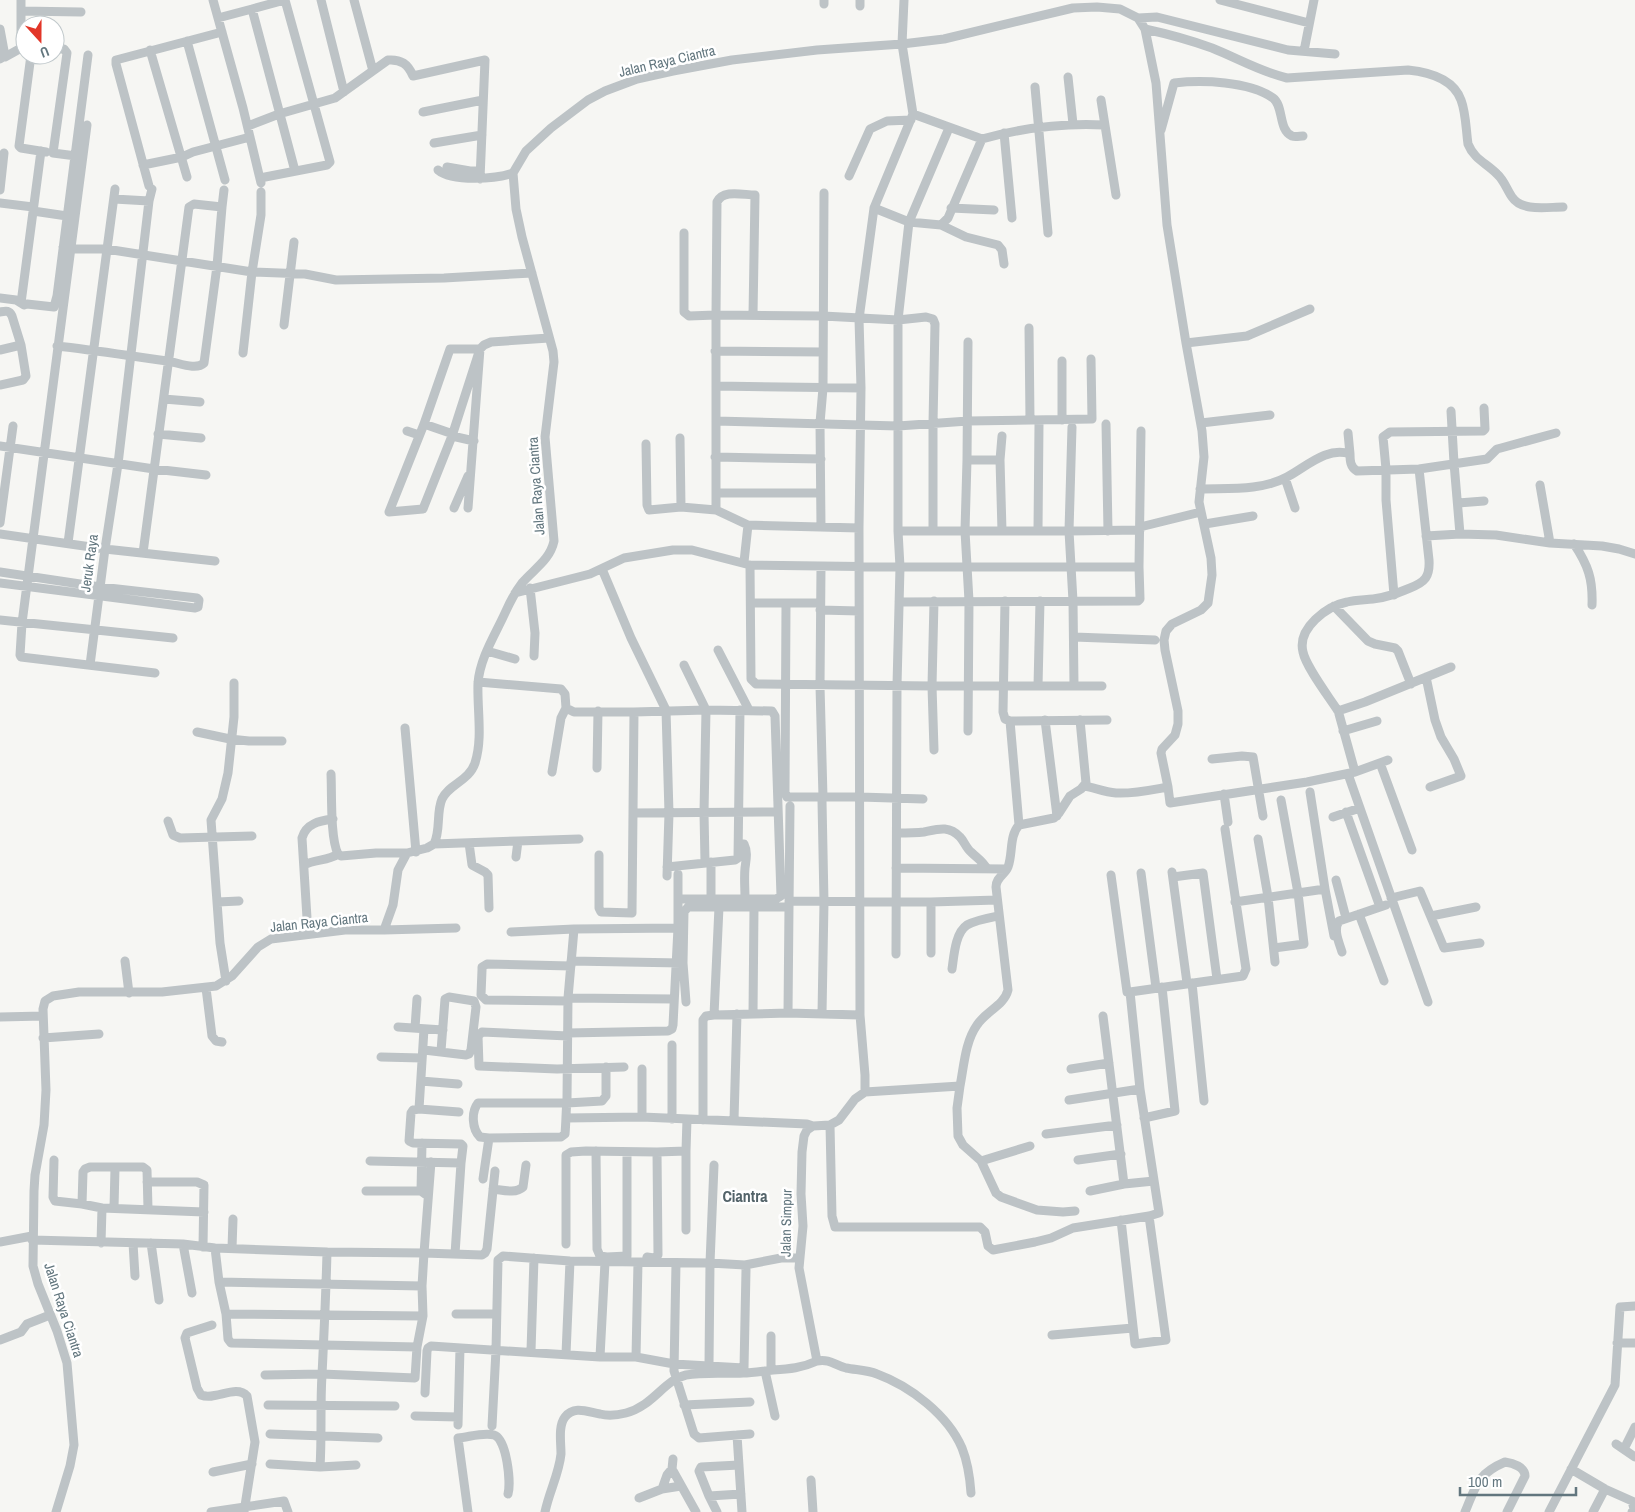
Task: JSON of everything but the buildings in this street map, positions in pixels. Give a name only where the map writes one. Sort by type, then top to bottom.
[{"type":"street","points":[[21,0],[21,15]]},
{"type":"street","points":[[213,0],[248,126],[261,184],[261,215],[252,272],[243,353]]},
{"type":"street","points":[[218,18],[285,0],[330,162],[327,165],[295,171],[261,184]]},
{"type":"street","points":[[320,0],[344,92]]},
{"type":"street","points":[[354,0],[373,71]]},
{"type":"street","points":[[865,1092],[860,1015],[859,528],[861,388],[859,319],[874,208],[912,117],[902,44],[904,0]]},
{"type":"street","points":[[1220,0],[1309,23]]},
{"type":"street","points":[[1304,52],[1314,0]]},
{"type":"street","name":"Jalan Raya Ciantra","points":[[434,844],[438,833],[442,801],[449,791],[465,779],[475,763],[478,742],[478,682],[487,651],[515,593],[546,559],[554,541],[545,437],[554,371],[553,351],[519,224],[513,173],[526,151],[570,112],[588,100],[622,84],[672,70],[732,60],[817,50],[944,39],[1074,4],[1120,9],[1138,18]]},
{"type":"street","points":[[252,9],[295,171]]},
{"type":"street","points":[[21,11],[82,12]]},
{"type":"street","points":[[1335,54],[1288,50],[1156,17],[1138,18],[1145,29],[1156,83],[1167,225],[1201,423],[1204,458],[1199,502],[1205,524],[1212,575],[1208,603],[1201,610],[1172,624],[1166,631],[1164,640],[1165,650],[1178,711],[1176,731],[1161,753],[1170,803],[1307,782],[1352,773],[1384,761],[1412,850]]},
{"type":"street","points":[[0,29],[2,58],[15,52]]},
{"type":"street","points":[[1145,29],[1182,38],[1287,78],[1391,70],[1426,71],[1449,84],[1458,94],[1461,101],[1468,144],[1471,150],[1477,159],[1500,177],[1515,201],[1523,206],[1533,208],[1563,207]]},
{"type":"street","points":[[222,32],[120,58],[116,62],[143,165],[182,157],[193,152],[250,137]]},
{"type":"street","points":[[187,41],[225,180]]},
{"type":"street","points":[[53,153],[67,53],[65,50]]},
{"type":"street","points":[[150,50],[187,176]]},
{"type":"street","points":[[0,298],[16,300],[24,305],[54,307],[58,296],[68,248],[67,216],[88,55]]},
{"type":"street","points":[[248,126],[279,114],[335,98],[388,60],[396,59],[404,63],[413,76],[485,60],[480,175]]},
{"type":"street","points":[[30,65],[19,146],[21,148],[76,156]]},
{"type":"street","points":[[1068,76],[1073,124]]},
{"type":"street","points":[[1159,135],[1163,127],[1174,83],[1187,82],[1234,85],[1256,90],[1276,101],[1281,119],[1289,134],[1292,136],[1303,136]]},
{"type":"street","points":[[1035,87],[1048,233]]},
{"type":"street","points":[[423,112],[483,100]]},
{"type":"street","points":[[1101,100],[1116,195]]},
{"type":"street","points":[[849,176],[870,129],[887,121],[912,117],[982,139],[1038,127],[1073,124],[1104,125]]},
{"type":"street","points":[[87,125],[68,248],[22,623],[21,656],[155,673]]},
{"type":"street","points":[[896,954],[897,685],[900,567],[898,531],[898,320],[909,222],[949,128]]},
{"type":"street","points":[[1004,133],[1012,218]]},
{"type":"street","points":[[434,143],[482,135]]},
{"type":"street","points":[[941,225],[947,219],[982,139]]},
{"type":"street","points":[[21,303],[40,151]]},
{"type":"street","points":[[0,190],[4,153]]},
{"type":"street","name":"Jeruk Raya","points":[[90,666],[104,549],[118,464],[151,187],[143,165]]},
{"type":"street","points":[[447,167],[480,175]]},
{"type":"street","points":[[438,170],[442,174],[450,176],[505,176],[513,173]]},
{"type":"street","points":[[57,346],[169,361],[197,367],[203,364],[217,266],[224,190]]},
{"type":"street","points":[[822,527],[820,423],[823,388],[824,192]]},
{"type":"street","points":[[68,542],[114,194],[148,201]]},
{"type":"street","points":[[716,510],[715,351],[717,202],[721,196],[727,194],[755,196],[753,315]]},
{"type":"street","points":[[0,203],[67,216]]},
{"type":"street","points":[[143,553],[189,207],[194,204],[222,208]]},
{"type":"street","points":[[874,208],[909,222],[941,225],[966,237],[998,245],[1002,250],[1004,264]]},
{"type":"street","points":[[951,208],[994,210]]},
{"type":"street","points":[[684,233],[684,312],[689,316],[823,316],[898,320],[926,317],[933,319],[933,531]]},
{"type":"street","points":[[284,325],[294,242]]},
{"type":"street","points":[[68,248],[142,254],[252,272],[313,275],[336,280],[444,278],[532,273]]},
{"type":"street","points":[[1186,344],[1247,336],[1310,309]]},
{"type":"street","points":[[0,312],[10,312],[26,374],[25,378],[20,381],[0,385]]},
{"type":"street","points":[[1029,328],[1038,530]]},
{"type":"street","points":[[480,349],[450,349],[424,424],[389,512],[423,509],[452,435],[480,349],[491,342],[550,338]]},
{"type":"street","points":[[968,342],[968,460],[965,531],[969,601],[968,731]]},
{"type":"street","points":[[0,350],[20,345]]},
{"type":"street","points":[[468,508],[480,349]]},
{"type":"street","points":[[715,351],[823,352]]},
{"type":"street","points":[[716,421],[898,426],[968,421],[1034,422],[1092,419],[1092,359]]},
{"type":"street","points":[[1062,361],[1062,420]]},
{"type":"street","points":[[716,386],[861,388]]},
{"type":"street","points":[[164,398],[200,402]]},
{"type":"street","points":[[1394,595],[1383,438],[1388,432],[1484,430],[1484,408]]},
{"type":"street","points":[[1451,411],[1460,534]]},
{"type":"street","points":[[1201,423],[1270,414]]},
{"type":"street","points":[[424,424],[474,441]]},
{"type":"street","points":[[1106,424],[1108,531]]},
{"type":"street","points":[[0,523],[5,447],[13,426]]},
{"type":"street","points":[[1072,427],[1069,531],[1074,601],[1074,686]]},
{"type":"street","points":[[407,430],[419,435]]},
{"type":"street","points":[[899,602],[1005,600],[1138,601],[1140,599],[1141,431]]},
{"type":"street","points":[[1348,434],[1350,462],[1356,471],[1419,469],[1487,459],[1497,449],[1556,433]]},
{"type":"street","points":[[158,434],[201,438]]},
{"type":"street","points":[[1002,436],[1000,460],[1002,531]]},
{"type":"street","points":[[680,438],[681,507]]},
{"type":"street","points":[[646,444],[648,508],[652,511],[681,507],[716,510],[748,526],[859,528]]},
{"type":"street","points":[[5,447],[43,454],[206,475]]},
{"type":"street","points":[[1200,489],[1244,488],[1266,484],[1286,478],[1333,452],[1341,451],[1350,454]]},
{"type":"street","points":[[715,457],[821,458]]},
{"type":"street","points":[[968,460],[1000,460]]},
{"type":"street","points":[[454,508],[472,467]]},
{"type":"street","points":[[1419,469],[1429,568],[1428,574],[1420,584],[1394,595],[1352,601],[1334,606],[1312,622],[1304,637],[1303,652],[1338,711],[1366,702],[1451,667]]},
{"type":"street","points":[[1286,478],[1294,508]]},
{"type":"street","points":[[1540,485],[1550,543]]},
{"type":"street","points":[[716,493],[820,493]]},
{"type":"street","points":[[1458,503],[1484,501]]},
{"type":"street","points":[[898,531],[1108,531],[1140,528],[1201,512]]},
{"type":"street","points":[[1205,524],[1253,516]]},
{"type":"street","points":[[748,526],[747,563],[751,603],[752,680],[756,684],[820,686],[859,684],[1102,686]]},
{"type":"street","points":[[0,534],[68,542],[104,549],[215,561]]},
{"type":"street","points":[[1426,536],[1460,534],[1520,538],[1550,543],[1602,546],[1635,554]]},
{"type":"street","points":[[1574,544],[1588,568],[1593,590],[1592,605]]},
{"type":"street","points":[[515,593],[590,574],[624,558],[673,550],[692,550],[747,563],[821,566],[1139,567]]},
{"type":"street","points":[[821,566],[820,686],[824,902],[822,1014]]},
{"type":"street","points":[[602,569],[631,638],[666,710],[669,813],[667,872],[708,862],[737,859],[739,855],[744,710],[718,650]]},
{"type":"street","points":[[0,572],[29,576],[99,591]]},
{"type":"street","points":[[0,582],[174,600]]},
{"type":"street","points":[[530,588],[535,633],[534,656]]},
{"type":"street","points":[[1005,600],[1003,686],[1003,716],[1005,719],[1010,721],[1108,720]]},
{"type":"street","points":[[934,601],[932,686],[934,750]]},
{"type":"street","points":[[1038,686],[1040,601]]},
{"type":"street","points":[[751,603],[786,604],[859,611]]},
{"type":"street","points":[[786,604],[786,796],[789,798],[822,799],[860,797],[923,799]]},
{"type":"street","points":[[1334,606],[1368,641],[1398,650],[1411,684]]},
{"type":"street","points":[[0,620],[173,638]]},
{"type":"street","points":[[1074,637],[1155,640]]},
{"type":"street","points":[[487,651],[515,659]]},
{"type":"street","points":[[684,665],[706,710],[704,813],[711,898]]},
{"type":"street","points":[[1426,677],[1441,737],[1454,759],[1461,776],[1430,787]]},
{"type":"street","points":[[226,981],[220,943],[211,818],[222,799],[226,782],[234,717],[234,682]]},
{"type":"street","points":[[478,682],[561,690],[564,694],[566,708],[561,718],[552,772]]},
{"type":"street","points":[[566,708],[577,712],[771,710],[775,714],[781,894],[776,899],[719,907],[689,906],[685,910],[672,1029],[668,1031],[568,1035],[485,1032],[480,1033],[478,1036],[478,1064],[480,1067],[624,1067]]},
{"type":"street","points":[[597,768],[598,711]]},
{"type":"street","points":[[598,855],[599,908],[601,912],[632,913],[634,712]]},
{"type":"street","points":[[1339,714],[1360,808],[1428,1002]]},
{"type":"street","points":[[1045,720],[1057,816]]},
{"type":"street","points":[[1080,720],[1085,786]]},
{"type":"street","points":[[1010,721],[1019,825]]},
{"type":"street","points":[[1343,731],[1377,721]]},
{"type":"street","points":[[404,728],[411,852]]},
{"type":"street","points":[[197,732],[230,739],[282,741]]},
{"type":"street","points":[[1212,760],[1252,756],[1255,763],[1263,816]]},
{"type":"street","points":[[331,774],[335,848],[340,856],[411,852],[434,844],[579,838]]},
{"type":"street","points":[[1075,1212],[1037,1210],[998,1196],[981,1161],[963,1146],[958,1136],[960,1086],[973,1030],[982,1018],[1003,1001],[1007,993],[996,882],[1007,869],[1014,831],[1019,825],[1053,819],[1071,794],[1085,786],[1117,793],[1168,787]]},
{"type":"street","points":[[1310,792],[1334,936]]},
{"type":"street","points":[[1130,992],[1243,976],[1246,970],[1235,902],[1224,794]]},
{"type":"street","points":[[1274,948],[1304,944],[1298,893],[1280,800]]},
{"type":"street","points":[[788,1013],[790,806]]},
{"type":"street","points":[[1333,817],[1360,808]]},
{"type":"street","points":[[633,813],[778,812]]},
{"type":"street","points":[[1346,812],[1380,907]]},
{"type":"street","points":[[308,934],[302,841],[304,831],[310,825],[333,819]]},
{"type":"street","points":[[168,821],[172,834],[176,838],[252,836]]},
{"type":"street","points":[[897,833],[924,832],[935,828],[946,828],[955,832],[961,838],[970,852],[984,863],[986,869]]},
{"type":"street","points":[[1258,839],[1268,897],[1275,962]]},
{"type":"street","points":[[516,857],[518,841]]},
{"type":"street","points":[[469,843],[472,865],[488,875],[489,908]]},
{"type":"street","points":[[739,844],[746,846],[747,856],[744,870],[751,903],[753,1014]]},
{"type":"street","name":"Jalan Raya Ciantra","points":[[56,1512],[70,1466],[74,1445],[68,1363],[33,1266],[32,1238],[35,1175],[43,1132],[46,1090],[43,1004],[48,998],[53,996],[79,992],[162,992],[216,986],[232,976],[252,952],[271,939],[345,930],[384,930],[393,905],[398,870],[411,852]]},
{"type":"street","points":[[304,864],[331,858],[338,854]]},
{"type":"street","points":[[896,868],[1007,869]]},
{"type":"street","points":[[1141,873],[1159,987],[1175,1111],[1144,1118]]},
{"type":"street","points":[[1204,1101],[1189,983],[1172,875],[1202,873],[1217,979]]},
{"type":"street","points":[[678,874],[680,962],[686,1002]]},
{"type":"street","points":[[830,1125],[832,1216],[835,1227],[980,1228],[985,1232],[988,1246],[992,1250],[1051,1238],[1073,1228],[1159,1213],[1140,1089],[1130,992],[1127,992],[1111,875]]},
{"type":"street","points":[[1336,880],[1346,918]]},
{"type":"street","points":[[1235,902],[1325,889]]},
{"type":"street","points":[[1342,952],[1336,926],[1339,921],[1420,891],[1444,948],[1480,943]]},
{"type":"street","points":[[678,899],[711,898],[751,903],[789,904],[997,900]]},
{"type":"street","points":[[218,902],[239,901]]},
{"type":"street","points":[[931,902],[931,953]]},
{"type":"street","points":[[714,1015],[719,907]]},
{"type":"street","points":[[1431,916],[1476,907]]},
{"type":"street","points":[[1359,914],[1384,981]]},
{"type":"street","points":[[952,969],[962,929],[973,923],[998,916]]},
{"type":"street","points":[[384,930],[456,928]]},
{"type":"street","points":[[512,932],[574,929],[678,928]]},
{"type":"street","points":[[574,929],[568,1000],[567,1103],[565,1134],[563,1137],[489,1138],[480,1137],[475,1131],[473,1120],[478,1103],[567,1103],[599,1102],[604,1099],[606,1094],[606,1067]]},
{"type":"street","points":[[125,961],[129,992]]},
{"type":"street","points":[[674,999],[486,1000],[481,995],[482,967],[487,964],[680,962]]},
{"type":"street","points":[[206,988],[212,1036],[216,1041],[222,1042]]},
{"type":"street","points":[[380,1057],[441,1051],[466,1055],[470,1052],[476,1007],[474,1001],[446,998],[444,1001],[444,1030],[441,1051]]},
{"type":"street","points":[[418,999],[423,1054],[419,1109]]},
{"type":"street","points":[[703,1120],[703,1020],[706,1016],[788,1013],[860,1015]]},
{"type":"street","points":[[734,1120],[737,1014]]},
{"type":"street","points":[[0,1017],[43,1016]]},
{"type":"street","points":[[1103,1016],[1124,1184]]},
{"type":"street","points":[[398,1027],[444,1030]]},
{"type":"street","points":[[44,1038],[99,1034]]},
{"type":"street","points":[[672,1044],[672,1118]]},
{"type":"street","points":[[1071,1069],[1109,1062]]},
{"type":"street","points":[[642,1069],[642,1117]]},
{"type":"street","points":[[422,1081],[458,1084]]},
{"type":"street","points":[[566,1118],[642,1117],[687,1120],[734,1120],[808,1124],[813,1126],[830,1125],[842,1117],[855,1099],[865,1092],[960,1086]]},
{"type":"street","points":[[1069,1100],[1140,1089]]},
{"type":"street","points":[[455,1254],[463,1144],[410,1142],[409,1139],[412,1111],[414,1109],[460,1112]]},
{"type":"street","points":[[686,1230],[687,1120]]},
{"type":"street","points":[[1046,1134],[1117,1125]]},
{"type":"street","name":"Jalan Simpur","points":[[813,1126],[806,1132],[802,1152],[801,1194],[803,1226],[800,1274],[817,1362]]},
{"type":"street","points":[[483,1179],[489,1138]]},
{"type":"street","points":[[266,1375],[322,1374],[415,1378],[417,1347],[423,1316],[425,1194],[421,1162],[422,1143]]},
{"type":"street","points":[[981,1161],[1030,1146]]},
{"type":"street","points":[[596,1151],[598,1252],[602,1256],[654,1258],[658,1255],[657,1152]]},
{"type":"street","points":[[566,1244],[566,1156],[571,1152],[686,1151]]},
{"type":"street","points":[[627,1152],[627,1256]]},
{"type":"street","points":[[1078,1160],[1121,1154]]},
{"type":"street","points":[[54,1160],[54,1200],[102,1208],[204,1212]]},
{"type":"street","points":[[370,1161],[461,1163]]},
{"type":"street","points":[[425,1194],[431,1162]]},
{"type":"street","points":[[493,1189],[521,1190],[526,1165]]},
{"type":"street","points":[[710,1365],[710,1263],[714,1165]]},
{"type":"street","points":[[82,1204],[83,1171],[90,1167],[143,1167],[147,1170],[148,1209]]},
{"type":"street","points":[[114,1208],[115,1168]]},
{"type":"street","points":[[0,1242],[32,1238],[101,1243],[182,1244],[215,1248],[482,1255],[485,1253],[495,1171]]},
{"type":"street","points":[[1090,1190],[1154,1181]]},
{"type":"street","points":[[147,1182],[202,1183],[204,1187],[203,1247]]},
{"type":"street","points":[[366,1191],[425,1194]]},
{"type":"street","points":[[101,1243],[102,1208]]},
{"type":"street","points":[[1121,1220],[1135,1344],[1166,1340],[1149,1216]]},
{"type":"street","points":[[232,1248],[233,1219]]},
{"type":"street","points":[[133,1243],[134,1276]]},
{"type":"street","points":[[151,1243],[159,1300]]},
{"type":"street","points":[[182,1244],[192,1294]]},
{"type":"street","points":[[215,1248],[219,1282],[226,1314],[228,1340],[231,1343],[417,1347]]},
{"type":"street","points":[[320,1467],[327,1252]]},
{"type":"street","points":[[492,1426],[499,1258],[506,1255],[570,1261],[745,1265],[781,1258],[800,1258]]},
{"type":"street","points":[[531,1351],[534,1258]]},
{"type":"street","points":[[566,1354],[570,1261]]},
{"type":"street","points":[[600,1357],[605,1262]]},
{"type":"street","points":[[636,1357],[638,1262]]},
{"type":"street","points":[[676,1263],[674,1364],[676,1379],[694,1434],[697,1438],[750,1434]]},
{"type":"street","points":[[425,1393],[428,1348],[431,1346],[531,1351],[600,1357],[636,1357],[674,1364],[744,1368],[745,1265]]},
{"type":"street","points":[[219,1282],[422,1286]]},
{"type":"street","points":[[1549,1512],[1612,1394],[1615,1385],[1620,1307],[1635,1306]]},
{"type":"street","points":[[226,1314],[423,1316]]},
{"type":"street","points":[[456,1314],[496,1314]]},
{"type":"street","points":[[0,1340],[21,1332],[27,1324],[50,1315]]},
{"type":"street","points":[[212,1325],[187,1333],[185,1336],[197,1388],[201,1394],[206,1397],[238,1391],[243,1392],[247,1396],[255,1442],[244,1509]]},
{"type":"street","points":[[1052,1335],[1133,1328]]},
{"type":"street","points":[[771,1336],[768,1370],[775,1416]]},
{"type":"street","points":[[1617,1343],[1635,1343]]},
{"type":"street","points":[[415,1416],[458,1421],[460,1348]]},
{"type":"street","points":[[545,1512],[557,1474],[561,1425],[566,1414],[575,1410],[601,1415],[628,1413],[649,1402],[676,1379],[695,1374],[791,1369],[829,1361],[846,1368],[876,1374],[898,1384],[930,1407],[947,1425],[962,1448],[969,1472],[971,1493]]},
{"type":"street","points":[[684,1405],[750,1402]]},
{"type":"street","points":[[268,1405],[395,1406]]},
{"type":"street","points":[[1635,1427],[1620,1447],[1635,1457]]},
{"type":"street","points":[[270,1434],[378,1438]]},
{"type":"street","points":[[468,1512],[458,1438],[492,1434],[499,1437],[502,1441],[507,1462],[510,1489],[508,1494]]},
{"type":"street","points":[[737,1435],[742,1512]]},
{"type":"street","points":[[1464,1512],[1481,1477],[1488,1470],[1509,1462],[1522,1468],[1525,1476],[1507,1512]]},
{"type":"street","points":[[213,1472],[252,1464]]},
{"type":"street","points":[[270,1464],[320,1467],[356,1465]]},
{"type":"street","points":[[662,1489],[672,1464],[681,1486],[696,1512]]},
{"type":"street","points":[[717,1512],[699,1471],[700,1468],[739,1465]]},
{"type":"street","points":[[1571,1469],[1605,1489],[1632,1501],[1634,1508],[1632,1512]]},
{"type":"street","points":[[811,1480],[813,1512]]},
{"type":"street","points":[[638,1498],[662,1489],[681,1486]]},
{"type":"street","points":[[1593,1512],[1605,1489]]},
{"type":"street","points":[[709,1496],[741,1494]]},
{"type":"street","points":[[211,1512],[244,1509],[284,1501],[288,1512]]},
{"type":"district","name":"Ciantra","points":[[745,1196]]}]
